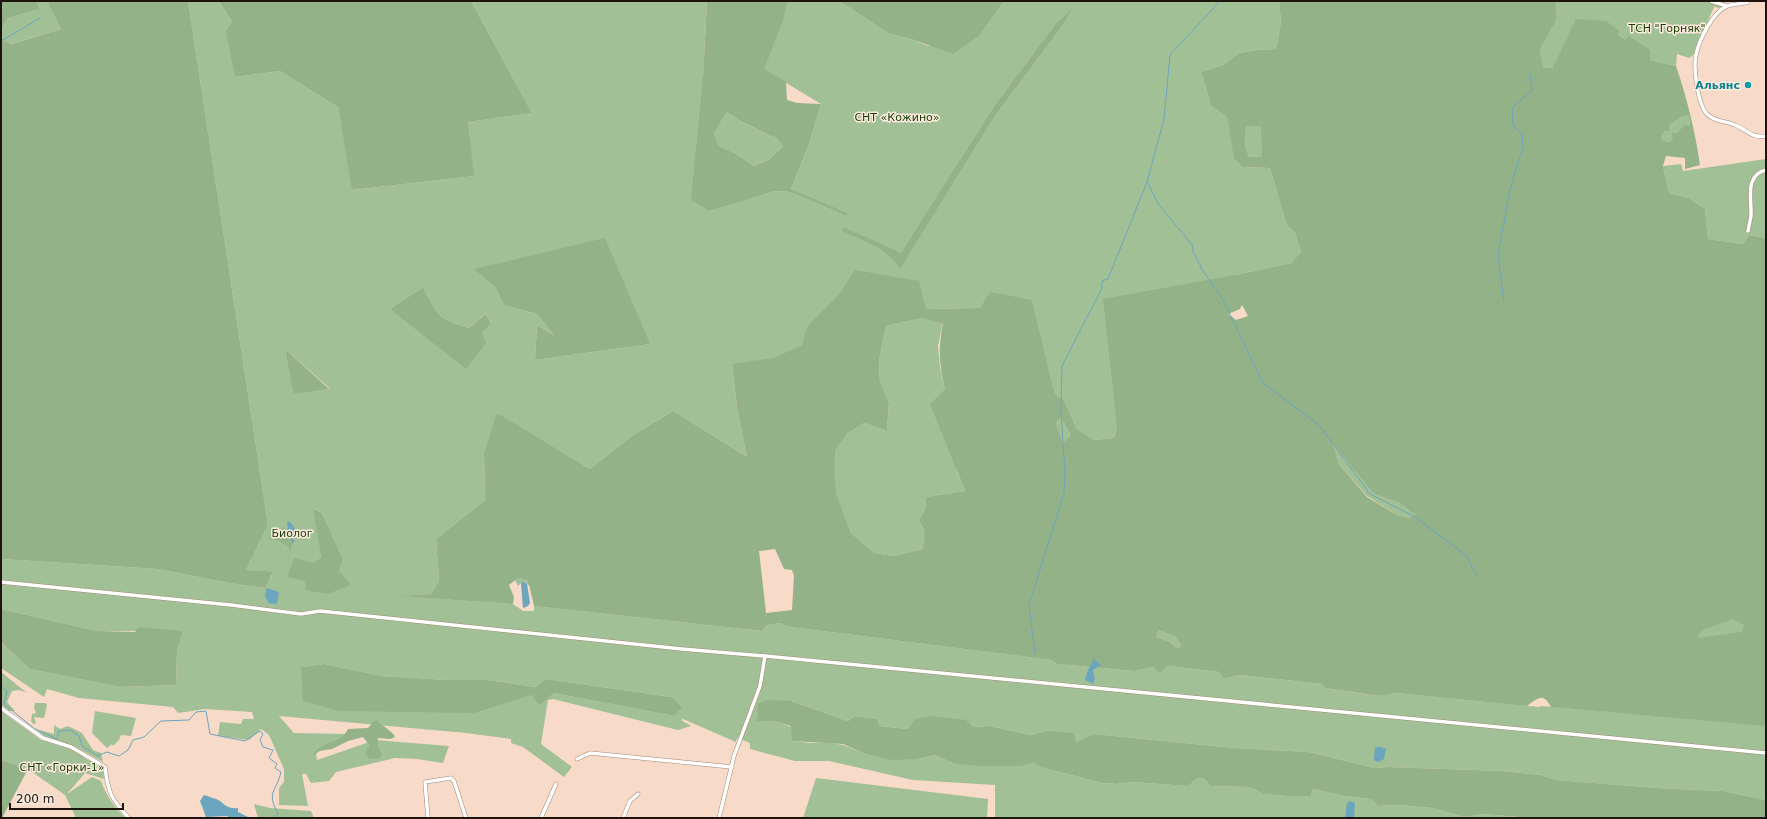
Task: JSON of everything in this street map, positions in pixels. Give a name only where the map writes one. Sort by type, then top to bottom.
[{"type":"street","points":[[1711,1],[1727,6]]},
{"type":"street","points":[[1748,2],[1727,6],[1718,13],[1709,24],[1696,55],[1697,84],[1702,105],[1706,113],[1717,122],[1735,125],[1757,137],[1766,136]]},
{"type":"street","points":[[1748,231],[1751,216],[1750,185],[1752,180],[1757,175],[1766,170]]},
{"type":"street","points":[[1,582],[222,604],[301,614],[320,611],[682,649],[1766,753]]},
{"type":"street","points":[[719,818],[737,745],[760,686],[765,656]]},
{"type":"street","points":[[1,708],[43,738],[71,747],[105,767],[107,784],[111,797],[129,818]]},
{"type":"street","points":[[577,759],[590,753],[732,767]]},
{"type":"street","points":[[428,818],[426,782],[451,778],[454,781],[466,818]]},
{"type":"street","points":[[540,818],[556,784]]},
{"type":"street","points":[[623,818],[630,801],[638,794]]},
{"type":"green space","points":[[1,1],[36,1],[40,9],[8,18],[1,30]]},
{"type":"green space","points":[[36,1],[49,1],[48,4],[61,29],[10,44],[1,40],[1,30],[8,18],[40,9]]},
{"type":"green space","points":[[49,1],[188,1],[268,525],[246,570],[273,572],[266,588],[229,583],[158,569],[1,559],[1,40],[11,44],[61,29],[48,4]]},
{"type":"green space","points":[[188,1],[219,1],[232,22],[235,77],[280,71],[338,107],[353,190],[473,176],[468,122],[532,113],[471,1],[707,1],[703,77],[710,211],[773,191],[790,192],[844,215],[791,189],[809,144],[821,104],[763,69],[783,22],[788,1],[839,1],[888,33],[914,40],[928,46],[980,35],[1004,1],[1279,1],[1281,22],[1276,49],[1239,53],[1223,65],[1201,72],[1211,106],[1227,117],[1235,158],[1242,167],[1270,168],[1287,226],[1295,233],[1301,252],[1291,263],[1235,275],[1117,427],[1114,438],[1094,440],[1077,429],[1064,400],[1055,396],[1032,300],[980,308],[926,309],[855,271],[839,294],[807,326],[803,345],[773,358],[732,365],[737,408],[747,457],[673,411],[632,436],[590,469],[543,441],[531,587],[523,581],[518,586],[515,580],[484,454],[485,500],[436,539],[439,581],[431,594],[402,596],[513,604],[523,611],[534,611],[534,606],[762,631],[767,625],[780,623],[790,627],[1051,660],[1057,664],[1135,671],[1153,667],[1159,674],[1168,666],[1219,672],[1224,679],[1239,675],[1323,684],[1325,688],[1378,696],[1396,693],[1539,707],[1763,725],[1766,726],[1766,800],[1723,791],[1657,788],[1556,780],[1541,775],[1502,771],[1389,767],[1375,768],[1309,752],[1235,748],[1093,734],[1076,742],[1046,731],[1031,735],[990,726],[973,727],[914,719],[908,729],[880,726],[877,719],[855,716],[848,721],[791,701],[757,721],[774,721],[792,727],[792,741],[831,743],[843,745],[863,753],[918,759],[935,755],[955,764],[1022,766],[1033,761],[1044,768],[1102,783],[1117,784],[1132,782],[1188,786],[1198,778],[1204,779],[1211,786],[1250,787],[1263,794],[1311,796],[1313,789],[1344,796],[1371,799],[1378,806],[1398,805],[1432,808],[1465,817],[1482,814],[1531,818],[995,818],[995,785],[913,780],[829,761],[795,761],[750,749],[750,743],[737,738],[736,742],[683,719],[681,720],[691,726],[678,730],[553,699],[548,700],[541,744],[572,767],[564,777],[523,747],[511,743],[511,739],[466,733],[279,716],[294,733],[345,734],[343,737],[316,751],[317,760],[375,740],[449,746],[443,763],[417,759],[395,758],[336,772],[329,781],[311,783],[306,774],[302,774],[308,806],[279,805],[279,788],[284,782],[284,769],[269,735],[261,729],[249,740],[218,736],[220,722],[241,724],[243,719],[254,719],[252,712],[205,709],[178,713],[173,707],[79,698],[47,689],[44,697],[1,668],[1,642],[30,669],[120,687],[176,685],[177,652],[183,631],[97,631],[1,609],[1,559],[158,569],[229,583],[266,588],[273,573],[246,570],[268,525]],"holes":[[[1071,10],[1063,25],[995,116],[900,268],[894,259],[885,252],[844,227],[901,254],[994,106],[1056,23]],[[475,269],[650,344],[535,360],[537,325],[557,337],[537,314],[504,305],[495,287]],[[423,287],[436,310],[450,322],[469,328],[486,314],[491,322],[482,333],[390,309]],[[285,349],[329,388],[293,393]],[[314,508],[322,513],[343,559],[339,570],[294,558],[313,563],[321,557]],[[324,664],[382,676],[448,680],[487,680],[535,687],[546,679],[671,697],[674,716],[554,693],[539,706],[531,695],[301,667]]]},
{"type":"green space","points":[[219,1],[471,1],[532,113],[468,122],[474,176],[352,190],[338,107],[280,71],[235,77],[226,31],[232,22]]},
{"type":"green space","points":[[707,1],[788,1],[783,22],[764,69],[786,82],[787,100],[797,103],[821,104],[809,144],[791,189],[849,214],[844,215],[790,192],[774,191],[710,211],[691,200],[703,77]],"holes":[[[727,111],[739,120],[776,138],[783,146],[770,159],[754,166],[735,153],[719,146],[714,133]]]},
{"type":"green space","points":[[839,1],[1004,1],[980,35],[953,54],[914,40],[888,33]]},
{"type":"green space","points":[[1279,1],[1556,1],[1557,19],[1540,50],[1543,68],[1553,67],[1576,19],[1606,21],[1620,31],[1618,35],[1625,40],[1629,36],[1650,50],[1650,60],[1676,66],[1684,90],[1696,140],[1700,165],[1685,169],[1685,158],[1666,156],[1663,166],[1669,193],[1689,198],[1705,209],[1708,239],[1743,244],[1749,235],[1766,238],[1766,726],[1551,707],[1543,698],[1537,699],[1527,706],[1396,693],[1379,696],[1325,688],[1322,684],[1239,675],[1224,679],[1219,672],[1168,666],[1159,674],[1153,667],[1135,671],[1057,664],[1051,660],[790,627],[780,623],[767,625],[762,631],[534,606],[528,580],[518,578],[509,585],[514,597],[513,604],[397,596],[431,594],[439,581],[436,539],[485,500],[484,454],[497,413],[590,469],[632,436],[673,411],[747,457],[737,408],[732,364],[773,358],[802,345],[807,326],[839,294],[855,270],[919,281],[926,309],[980,308],[990,292],[1032,300],[1055,395],[1064,400],[1077,429],[1094,440],[1114,438],[1117,427],[1103,299],[1235,275],[1291,263],[1301,252],[1295,233],[1287,226],[1270,168],[1242,167],[1234,158],[1227,117],[1211,106],[1201,72],[1223,65],[1239,53],[1276,49],[1281,22]],"holes":[[[1689,115],[1690,126],[1685,125],[1677,133],[1672,133],[1673,138],[1670,142],[1664,141],[1661,137],[1665,131],[1669,132],[1670,125],[1681,117]],[[1246,126],[1261,126],[1262,157],[1249,157],[1245,145]],[[1242,305],[1248,316],[1236,320],[1228,314],[1240,309]],[[922,318],[943,323],[940,341],[940,356],[941,371],[945,389],[930,404],[965,491],[926,497],[925,510],[918,521],[924,530],[922,549],[894,556],[874,553],[851,533],[836,492],[835,451],[847,434],[864,423],[887,431],[889,402],[880,382],[879,361],[886,326]],[[1061,418],[1071,435],[1063,443],[1056,423]],[[1332,442],[1374,494],[1400,503],[1416,515],[1409,518],[1397,515],[1367,497],[1339,464]],[[775,549],[784,569],[792,570],[794,576],[792,610],[766,613],[759,551]],[[1733,619],[1744,625],[1742,632],[1697,638],[1701,631]],[[1159,630],[1176,637],[1181,646],[1177,648],[1168,641],[1156,637]]]},
{"type":"green space","name":"ТСН \"Горняк\"","points":[[1556,1],[1728,1],[1722,4],[1720,8],[1714,7],[1693,55],[1689,58],[1677,54],[1676,66],[1650,60],[1617,35],[1620,31],[1551,68],[1542,68],[1540,50],[1557,19]]},
{"type":"green space","points":[[1072,9],[1063,25],[995,116],[900,269],[882,250],[842,231],[844,227],[901,253],[994,106],[1056,23]]},
{"type":"green space","points":[[727,110],[739,120],[776,138],[783,146],[770,159],[754,166],[735,153],[719,146],[714,133]]},
{"type":"green space","points":[[1689,115],[1690,126],[1670,142],[1664,141],[1661,137],[1665,131],[1669,132],[1670,125],[1681,117]]},
{"type":"green space","points":[[1246,126],[1262,126],[1262,157],[1249,157],[1245,145]]},
{"type":"green space","points":[[1766,159],[1766,238],[1749,235],[1743,244],[1708,239],[1705,209],[1689,198],[1669,193],[1663,166],[1681,164],[1683,171]]},
{"type":"green space","points":[[605,238],[650,344],[535,360],[537,325],[555,336],[537,314],[504,305],[495,287],[474,269]]},
{"type":"green space","points":[[423,287],[436,310],[450,322],[469,328],[486,314],[491,323],[482,333],[486,343],[466,369],[390,309]]},
{"type":"green space","points":[[922,318],[943,322],[938,346],[940,367],[945,389],[957,472],[965,491],[926,497],[925,510],[918,521],[921,524],[924,534],[922,549],[894,556],[874,553],[851,533],[836,492],[835,451],[847,434],[864,423],[887,431],[889,402],[880,382],[879,361],[886,326]]},
{"type":"green space","points":[[285,349],[329,389],[293,394]]},
{"type":"green space","points":[[1061,418],[1071,435],[1063,444],[1056,423]]},
{"type":"green space","points":[[1327,422],[1374,494],[1400,503],[1417,515],[1409,518],[1397,515],[1367,496],[1339,464],[1333,446],[1324,445]]},
{"type":"green space","points":[[313,508],[322,513],[343,559],[339,571],[351,585],[328,594],[305,590],[306,581],[287,577],[294,558],[313,563],[321,557]]},
{"type":"green space","points":[[284,528],[294,535],[288,562],[290,548],[279,541],[267,538],[274,537],[274,530]]},
{"type":"green space","points":[[1,609],[97,631],[135,632],[139,627],[183,631],[177,652],[176,685],[120,687],[30,669],[1,642]]},
{"type":"green space","points":[[1732,618],[1746,623],[1744,633],[1699,642],[1632,640]]},
{"type":"green space","points":[[1159,630],[1176,637],[1181,646],[1177,648],[1168,641],[1156,637]]},
{"type":"green space","points":[[324,664],[382,676],[448,680],[487,680],[535,687],[546,679],[671,697],[682,707],[674,716],[554,693],[539,706],[531,695],[474,713],[339,711],[303,701],[301,667]]},
{"type":"green space","points":[[1,672],[27,693],[20,690],[12,691],[7,702],[15,711],[8,711],[1,704]]},
{"type":"green space","points":[[768,700],[791,701],[848,721],[855,716],[877,719],[880,726],[908,729],[914,719],[931,716],[966,720],[973,727],[990,726],[1031,735],[1046,731],[1074,733],[1076,742],[1093,734],[1235,748],[1309,752],[1375,768],[1389,767],[1502,771],[1541,775],[1556,780],[1657,788],[1723,791],[1766,800],[1766,818],[1532,818],[1482,814],[1465,817],[1432,808],[1398,805],[1378,806],[1371,799],[1344,796],[1313,789],[1311,796],[1286,796],[1263,794],[1250,787],[1211,786],[1204,779],[1198,778],[1188,786],[1132,782],[1117,784],[1102,783],[1044,768],[1033,762],[1022,766],[981,766],[955,764],[935,755],[918,759],[892,760],[863,753],[843,744],[792,741],[791,726],[774,721],[757,721],[758,703]]},
{"type":"green space","points":[[35,703],[45,703],[47,705],[44,718],[34,717],[36,723],[33,724],[31,721],[32,714],[36,713],[34,708]]},
{"type":"green space","name":"СНТ «Горки-1»","points":[[1,711],[41,740],[77,751],[86,759],[103,768],[104,779],[85,773],[67,794],[92,777],[101,781],[111,801],[125,818],[76,818],[65,795],[28,769],[1,760]]},
{"type":"green space","points":[[95,711],[136,718],[131,736],[121,735],[119,740],[113,746],[112,744],[107,748],[92,733]]},
{"type":"green space","points":[[376,719],[395,737],[390,739],[378,738],[378,747],[382,755],[380,758],[369,759],[365,752],[370,746],[363,737],[348,741],[332,749],[320,751],[312,756],[321,747],[340,738],[348,729],[368,728]]},
{"type":"green space","points":[[54,725],[60,729],[68,726],[82,733],[93,750],[101,753],[103,762],[76,747],[43,736],[36,729],[54,734]]},
{"type":"green space","points":[[1,760],[28,769],[2,818],[1,818]]},
{"type":"green space","points":[[816,778],[988,799],[987,818],[803,818]]},
{"type":"green space","points":[[254,804],[270,808],[311,811],[314,818],[258,818]]},
{"type":"water","points":[[288,521],[291,523],[295,531],[293,544],[287,531]]},
{"type":"water","points":[[523,581],[527,584],[530,603],[528,606],[523,608],[521,583]]},
{"type":"water","points":[[267,588],[279,592],[277,604],[269,603],[265,594]]},
{"type":"water","points":[[1094,659],[1101,665],[1093,670],[1095,679],[1093,684],[1085,680]]},
{"type":"water","points":[[1375,747],[1386,749],[1384,759],[1378,762],[1374,760]]},
{"type":"water","points":[[204,795],[218,800],[230,808],[238,808],[238,812],[250,818],[229,818],[227,816],[206,817],[200,801]]},
{"type":"water","points":[[1350,801],[1355,803],[1354,818],[1345,818],[1347,803]]},
{"type":"waterway","points":[[1035,653],[1029,605],[1064,493],[1065,472],[1061,412],[1062,366],[1102,288],[1102,281],[1108,279],[1147,182],[1164,119],[1170,55],[1220,1]]},
{"type":"waterway","points":[[1,41],[40,18]]},
{"type":"waterway","points":[[1504,302],[1498,255],[1510,189],[1523,147],[1522,133],[1513,126],[1512,108],[1532,90],[1530,75]]},
{"type":"waterway","points":[[1147,182],[1159,205],[1193,246],[1192,249],[1203,271],[1222,298],[1263,383],[1319,425],[1370,494],[1415,517],[1467,556],[1477,577]]},
{"type":"waterway","points":[[1,688],[2,687],[7,691],[4,704],[35,729],[57,739],[59,731],[70,730],[79,736],[82,746],[97,756],[107,752],[119,756],[128,750],[133,740],[144,737],[161,721],[189,720],[196,712],[206,711],[210,734],[245,741],[260,731],[263,734],[260,740],[263,747],[273,750],[269,758],[277,764],[275,768],[281,772],[272,796],[274,806],[278,814],[273,818]]},
{"type":"place","name":"Альянс","points":[[1748,85]]},
{"type":"park label","name":"СНТ «Кожино»","points":[[897,117]]},
{"type":"park label","name":"Биолог","points":[[292,533]]}]
